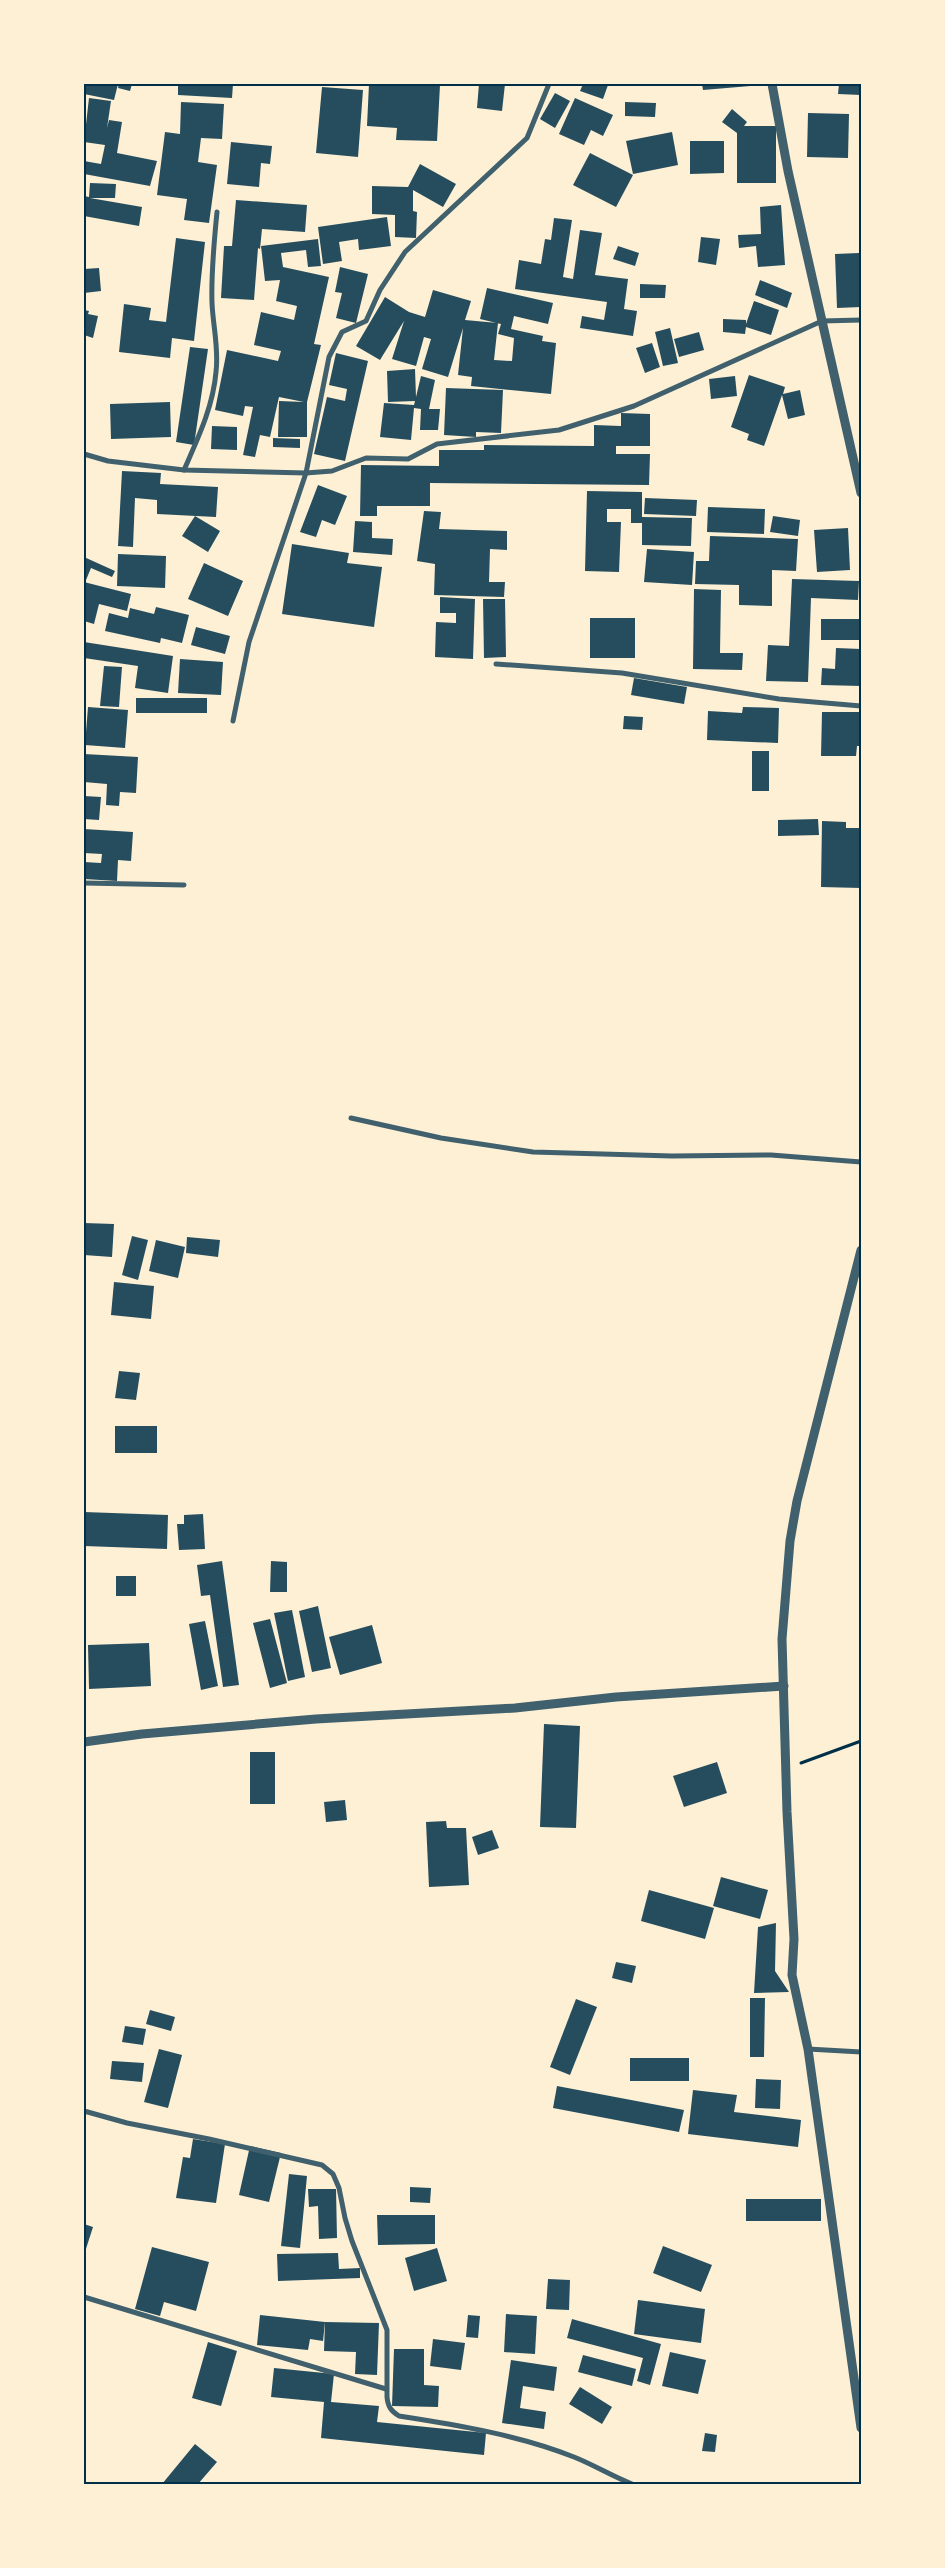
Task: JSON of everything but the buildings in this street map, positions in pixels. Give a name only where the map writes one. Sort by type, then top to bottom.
[{"type":"street","points":[[232,721],[248,642],[306,473],[329,357],[342,332],[366,321],[380,290],[404,252],[527,138],[549,84]]},
{"type":"street","points":[[772,84],[788,171],[861,493]]},
{"type":"street","points":[[184,470],[209,413],[216,372],[216,342],[212,306],[212,264],[216,212]]},
{"type":"street","points":[[84,454],[108,461],[184,470],[306,473],[332,471],[366,458],[408,459],[437,444],[558,430],[634,406],[822,321],[861,320]]},
{"type":"street","points":[[496,664],[622,673],[779,699],[861,706]]},
{"type":"street","points":[[84,883],[184,885]]},
{"type":"street","points":[[352,1118],[441,1138],[533,1152],[672,1156],[771,1155],[861,1162]]},
{"type":"street","points":[[861,1250],[795,1509],[783,1613],[794,1939],[792,1975],[808,2049],[861,2428]]},
{"type":"street","points":[[84,1742],[152,1733],[316,1719],[515,1708],[616,1697],[784,1686]]},
{"type":"street","points":[[808,2049],[861,2052]]},
{"type":"street","points":[[84,2111],[127,2123],[209,2139],[322,2165],[329,2170],[339,2188],[352,2241],[387,2330],[386,2389],[388,2406],[399,2416],[453,2425],[543,2447],[574,2457],[632,2484]]},
{"type":"street","points":[[84,2296],[386,2389]]},
{"type":"path","points":[[787,1769],[861,1741]]}]
